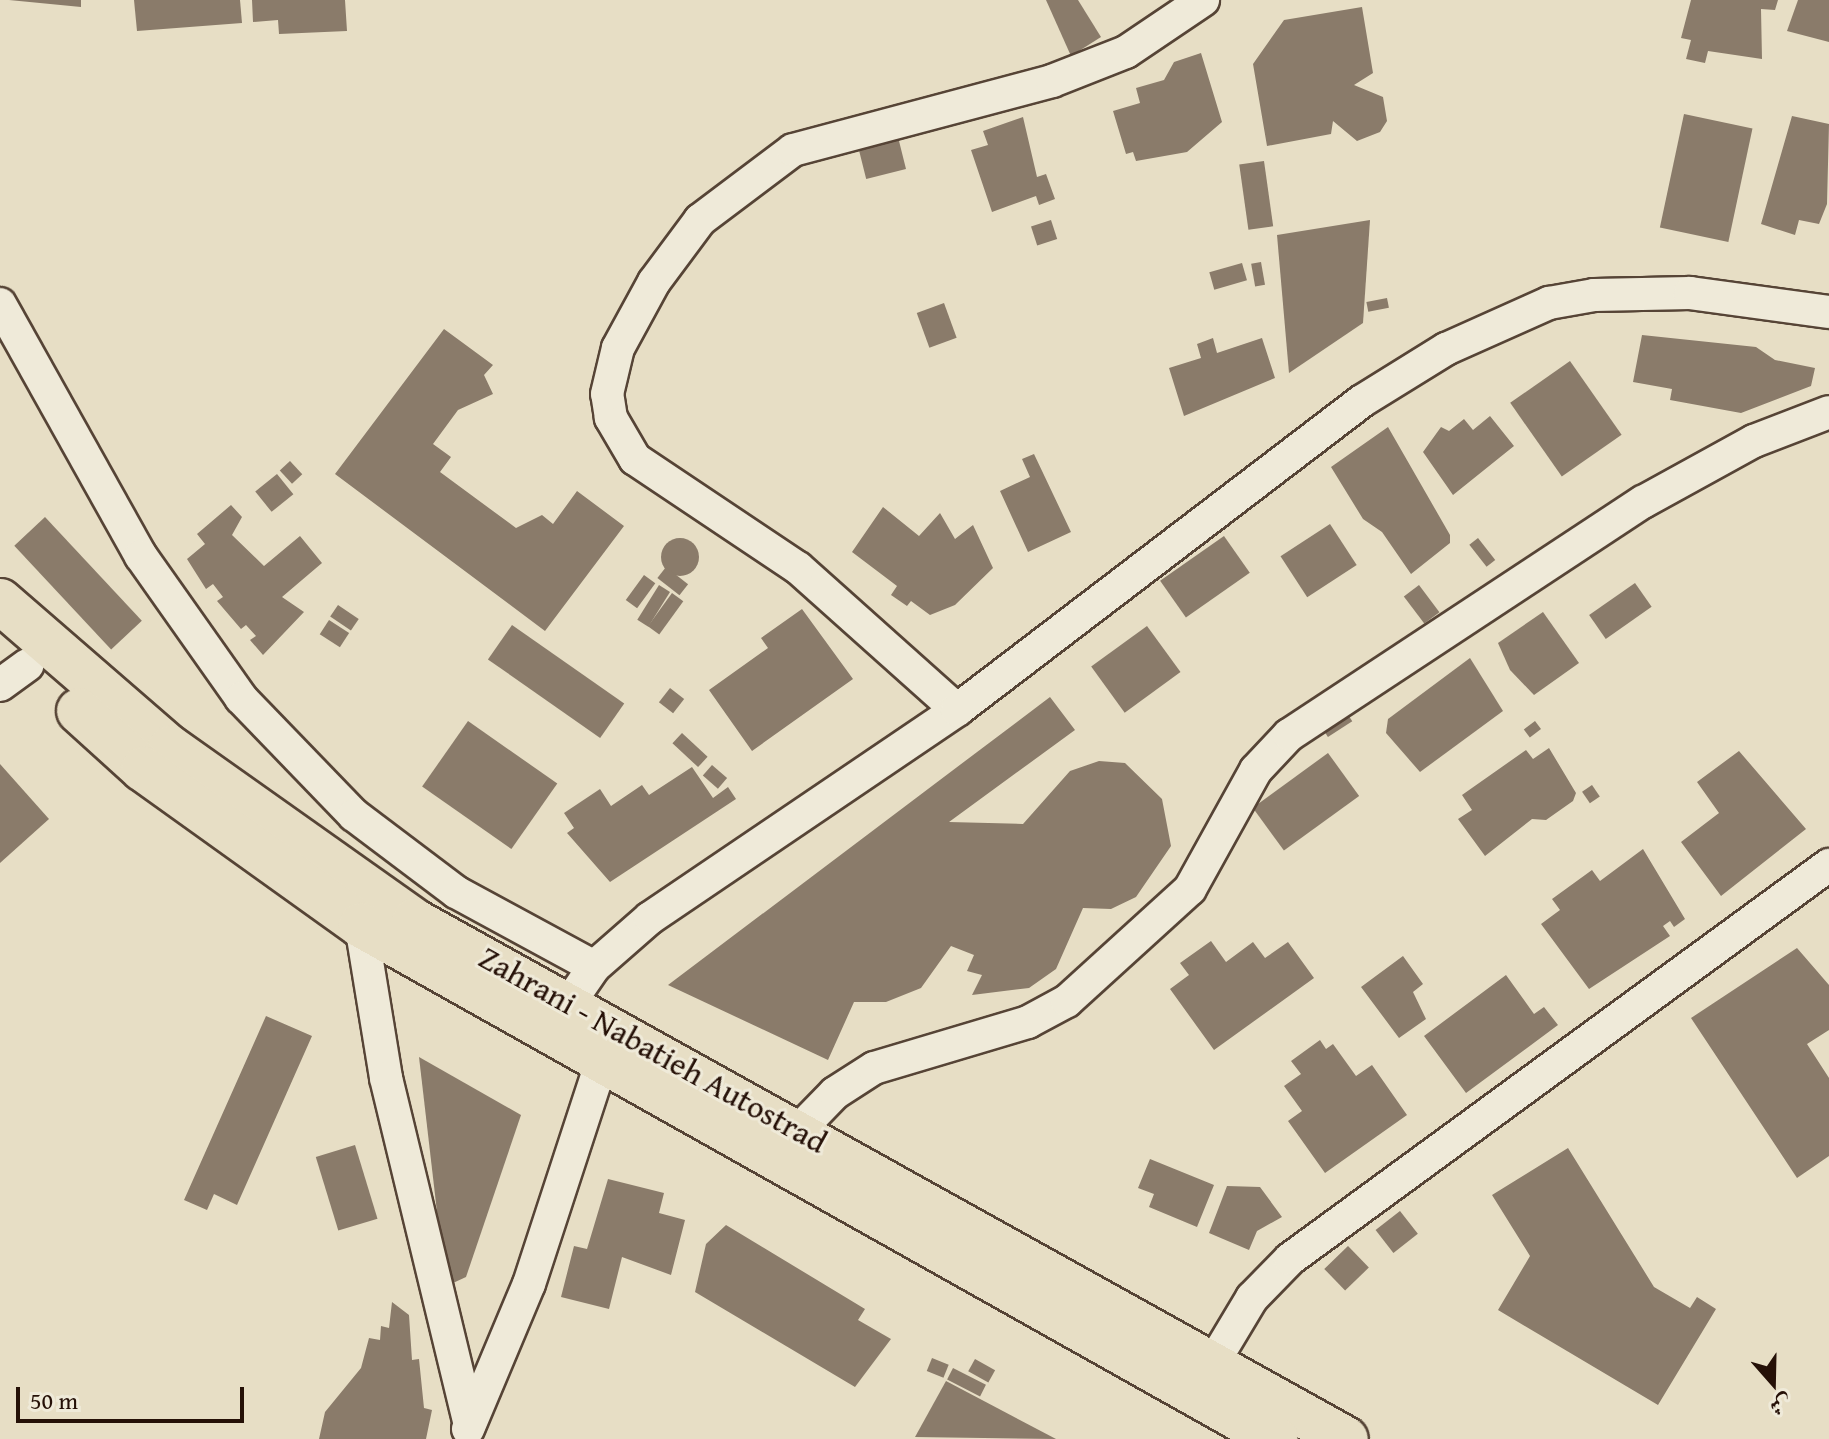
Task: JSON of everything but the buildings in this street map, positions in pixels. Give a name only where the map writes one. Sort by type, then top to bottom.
[{"type":"highway","name":"Zahrani - Nabatieh Autostrad","points":[[0,601],[90,686],[414,921],[582,984],[800,1129],[1346,1439]]},
{"type":"highway","name":"Zahrani - Nabatieh Autostrad","points":[[9,663],[143,769],[361,925],[1276,1439]]},
{"type":"street","points":[[957,710],[798,568],[635,459],[607,394],[618,348],[654,282],[700,220],[793,150],[1052,81],[1126,52],[1203,0]]},
{"type":"street","points":[[1,302],[141,556],[241,698],[354,815],[582,984],[650,918],[957,710],[1362,401],[1500,322],[1549,303],[1640,291],[1768,299],[1829,312]]},
{"type":"street","points":[[800,1129],[835,1093],[874,1068],[1028,1022],[1067,1001],[1190,889],[1256,770],[1289,735],[1643,502],[1754,441],[1829,412]]},
{"type":"street","points":[[1213,1363],[1252,1298],[1290,1259],[1829,865]]},
{"type":"street","points":[[361,925],[390,1092],[467,1431]]},
{"type":"street","points":[[467,1431],[529,1284],[602,1060]]}]
